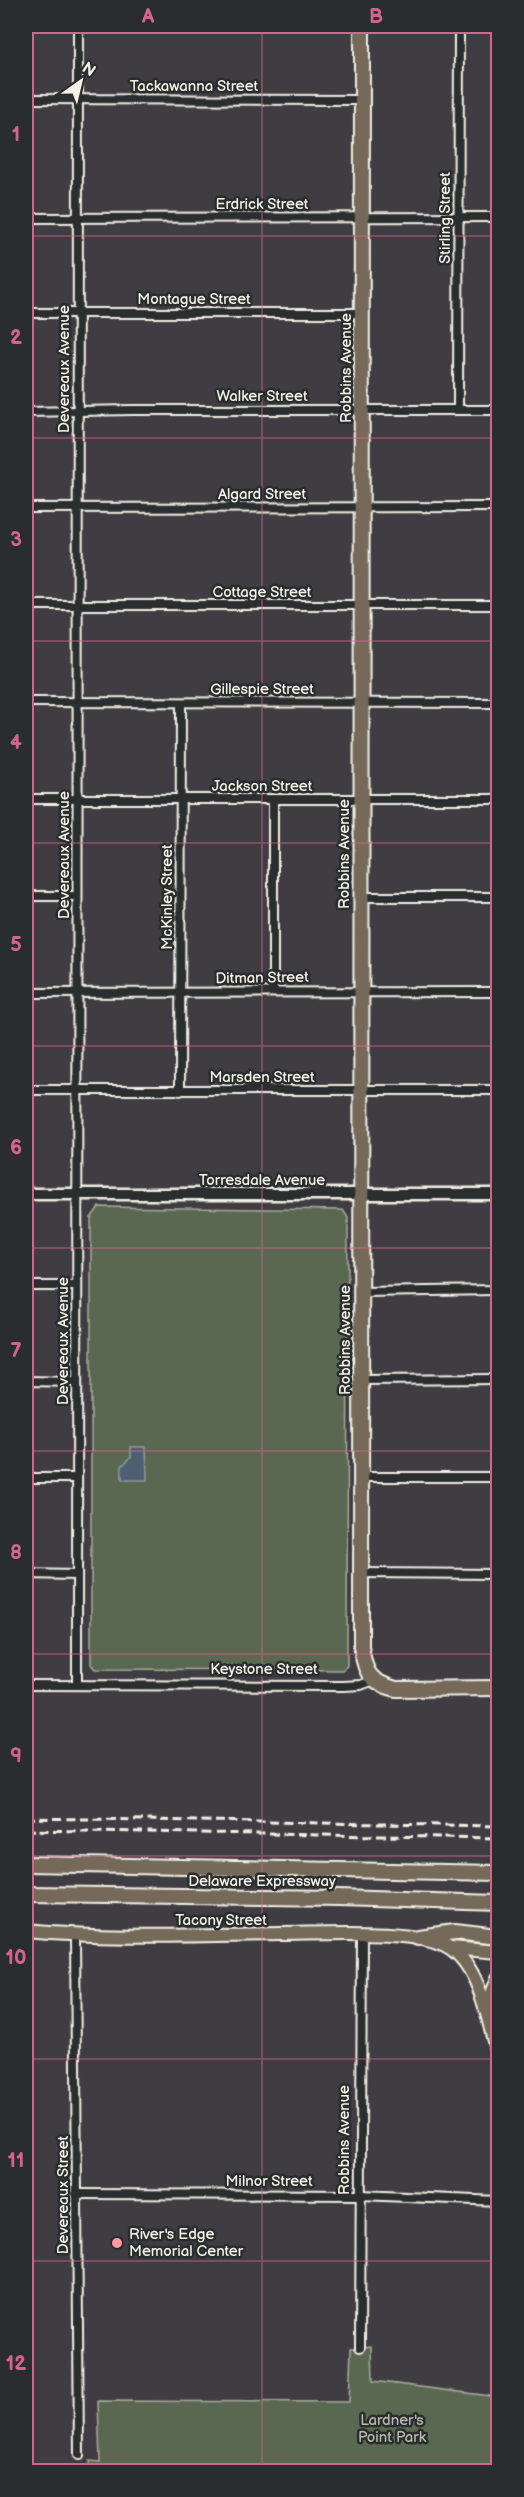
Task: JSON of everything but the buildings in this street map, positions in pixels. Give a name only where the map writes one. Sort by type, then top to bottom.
[{"type":"highway","name":"Robbins Avenue","points":[[362,26],[363,702],[360,799],[362,897],[360,1573],[362,1655],[367,1672],[374,1680]]},
{"type":"highway","name":"Keystone Street","points":[[374,1680],[396,1689],[498,1688]]},
{"type":"highway","name":"Delaware Expressway","points":[[26,1864],[498,1873]]},
{"type":"highway","name":"Delaware Expressway","points":[[26,1894],[339,1898],[498,1903]]},
{"type":"highway","points":[[418,1937],[455,1932],[498,1937]]},
{"type":"main road","name":"Tacony Street","points":[[26,1931],[75,1936],[362,1934],[418,1937],[450,1948]]},
{"type":"main road","points":[[450,1948],[498,1952]]},
{"type":"main road","points":[[450,1948],[473,1974],[498,2058]]},
{"type":"main road","points":[[487,2016],[490,1998],[498,1978]]},
{"type":"street","name":"Devereaux Avenue","points":[[77,1685],[78,26]]},
{"type":"street","name":"Stirling Street","points":[[458,410],[459,26]]},
{"type":"street","name":"Tackawanna Street","points":[[26,99],[362,100]]},
{"type":"street","name":"Erdrick Street","points":[[26,218],[498,217]]},
{"type":"street","name":"Montague Street","points":[[26,313],[362,313]]},
{"type":"street","name":"Walker Street","points":[[26,412],[498,410]]},
{"type":"street","name":"Algard Street","points":[[26,508],[498,507]]},
{"type":"street","name":"Cottage Street","points":[[26,605],[498,605]]},
{"type":"street","name":"Gillespie Street","points":[[26,702],[498,702]]},
{"type":"street","name":"McKinley Street","points":[[180,1091],[181,703]]},
{"type":"street","name":"Jackson Street","points":[[26,799],[498,799]]},
{"type":"street","points":[[273,800],[273,991]]},
{"type":"street","points":[[26,896],[77,896]]},
{"type":"street","points":[[362,897],[498,897]]},
{"type":"street","name":"Ditman Street","points":[[26,993],[498,992]]},
{"type":"street","name":"Marsden Street","points":[[26,1090],[498,1090]]},
{"type":"street","name":"Torresdale Avenue","points":[[26,1194],[498,1194]]},
{"type":"street","points":[[26,1286],[76,1286]]},
{"type":"street","points":[[361,1292],[498,1290]]},
{"type":"street","points":[[362,1380],[498,1379]]},
{"type":"street","points":[[26,1381],[76,1382]]},
{"type":"street","points":[[361,1477],[498,1477]]},
{"type":"street","points":[[26,1478],[76,1478]]},
{"type":"street","points":[[360,1573],[498,1574]]},
{"type":"street","points":[[26,1574],[76,1575]]},
{"type":"street","name":"Keystone Street","points":[[26,1685],[344,1686],[361,1685],[374,1680]]},
{"type":"street","name":"Robbins Avenue","points":[[360,2347],[362,1934]]},
{"type":"street","name":"Devereaux Street","points":[[75,1936],[79,2455]]},
{"type":"street","name":"Milnor Street","points":[[76,2194],[361,2195],[498,2201]]},
{"type":"green space","points":[[99,1207],[343,1210],[348,1218],[347,1666],[342,1670],[95,1669],[91,1664],[91,1218]]},
{"type":"green space","name":"Lardner's Point Park","points":[[372,2346],[373,2381],[498,2397],[498,2471],[89,2472],[89,2461],[100,2462],[98,2401],[349,2402],[351,2348]]},
{"type":"water","points":[[131,1447],[146,1447],[147,1480],[122,1480],[122,1466],[131,1457]]},
{"type":"railway","points":[[26,1818],[498,1826]]},
{"type":"railway","points":[[26,1830],[498,1838]]},
{"type":"place","name":"River's Edge Memorial Center","points":[[117,2243]]}]
